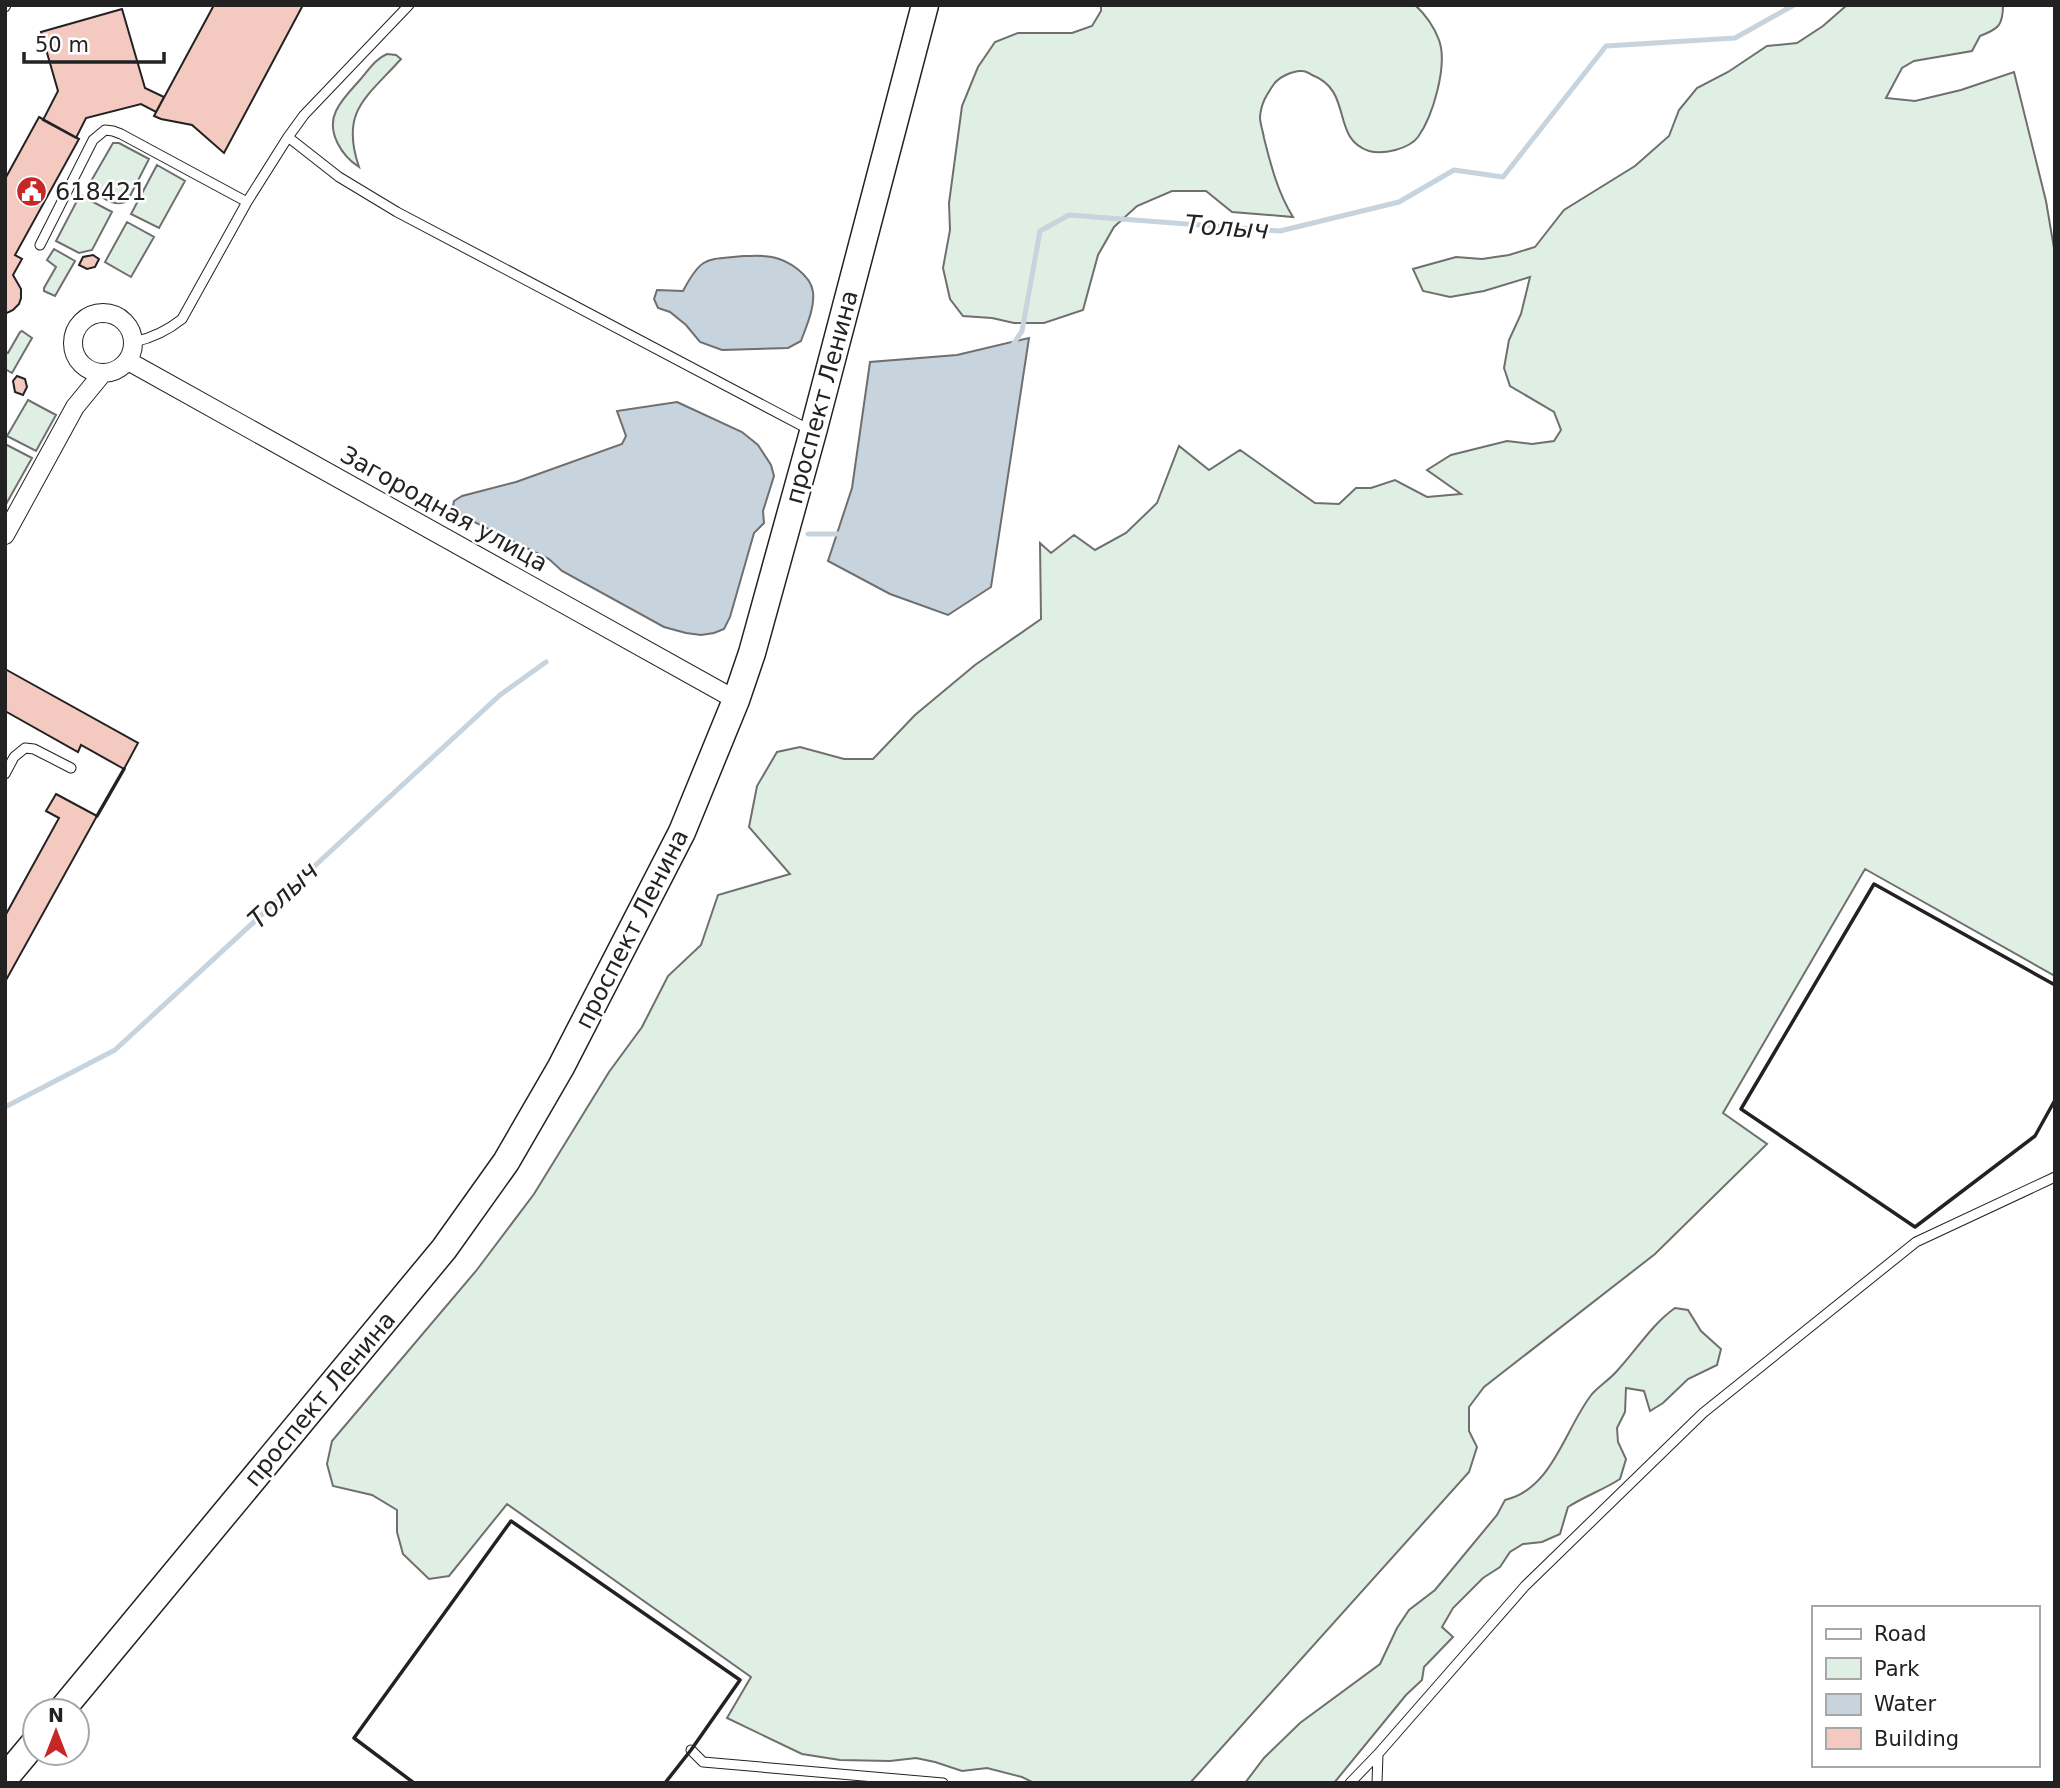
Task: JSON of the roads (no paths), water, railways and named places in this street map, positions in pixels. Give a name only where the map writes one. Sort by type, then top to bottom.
[{"type":"main road","name":"проспект Ленина","points":[[73,1697],[444,1249],[506,1162],[561,1067],[682,832],[736,700],[752,653],[925,5]]},
{"type":"main road","points":[[5,1778],[21,1759]]},
{"type":"street","points":[[101,313],[120,317],[127,324],[134,342],[128,361],[112,373],[102,374],[83,366],[76,358],[73,348],[76,328],[83,320],[101,313]]},
{"type":"street","name":"Загородная улица","points":[[128,361],[736,700]]},
{"type":"street","points":[[5,535],[75,407],[102,374]]},
{"type":"lane","points":[[134,342],[169,329],[182,319],[247,202],[288,137],[315,103],[409,5]]},
{"type":"lane","points":[[40,245],[93,140],[104,131],[121,134],[247,202]]},
{"type":"lane","points":[[288,137],[339,177],[397,212],[813,432]]},
{"type":"lane","points":[[5,774],[14,757],[25,748],[34,749],[71,768]]},
{"type":"lane","points":[[1349,1783],[1378,1754],[1525,1586],[1703,1413],[1916,1242],[2055,1177]]},
{"type":"lane","points":[[691,1750],[703,1762],[943,1783]]},
{"type":"lane","points":[[1377,1783],[1378,1754]]},
{"type":"water","points":[[744,256],[778,259],[798,269],[808,280],[813,292],[813,304],[801,341],[788,348],[722,350],[700,342],[686,325],[670,312],[658,308],[654,299],[657,290],[683,291],[695,271],[706,262]]},
{"type":"water","points":[[1029,338],[991,587],[948,615],[890,594],[828,561],[852,488],[870,362],[957,355]]},
{"type":"water","points":[[677,402],[742,432],[758,445],[771,465],[774,476],[763,511],[764,523],[754,533],[730,617],[724,629],[701,635],[664,627],[562,571],[549,559],[452,511],[454,501],[462,496],[516,482],[622,444],[626,436],[617,411]]},
{"type":"waterway","name":"Толыч","points":[[1012,346],[1022,331],[1040,231],[1069,215],[1280,231],[1399,202],[1454,170],[1503,177],[1606,46],[1735,38],[1794,5]]},
{"type":"waterway","name":"Толыч","points":[[808,534],[842,534]]},
{"type":"waterway","name":"Толыч","points":[[5,1107],[115,1050],[500,695],[546,662]]},
{"type":"place","name":"618421","points":[[32,192]]}]
